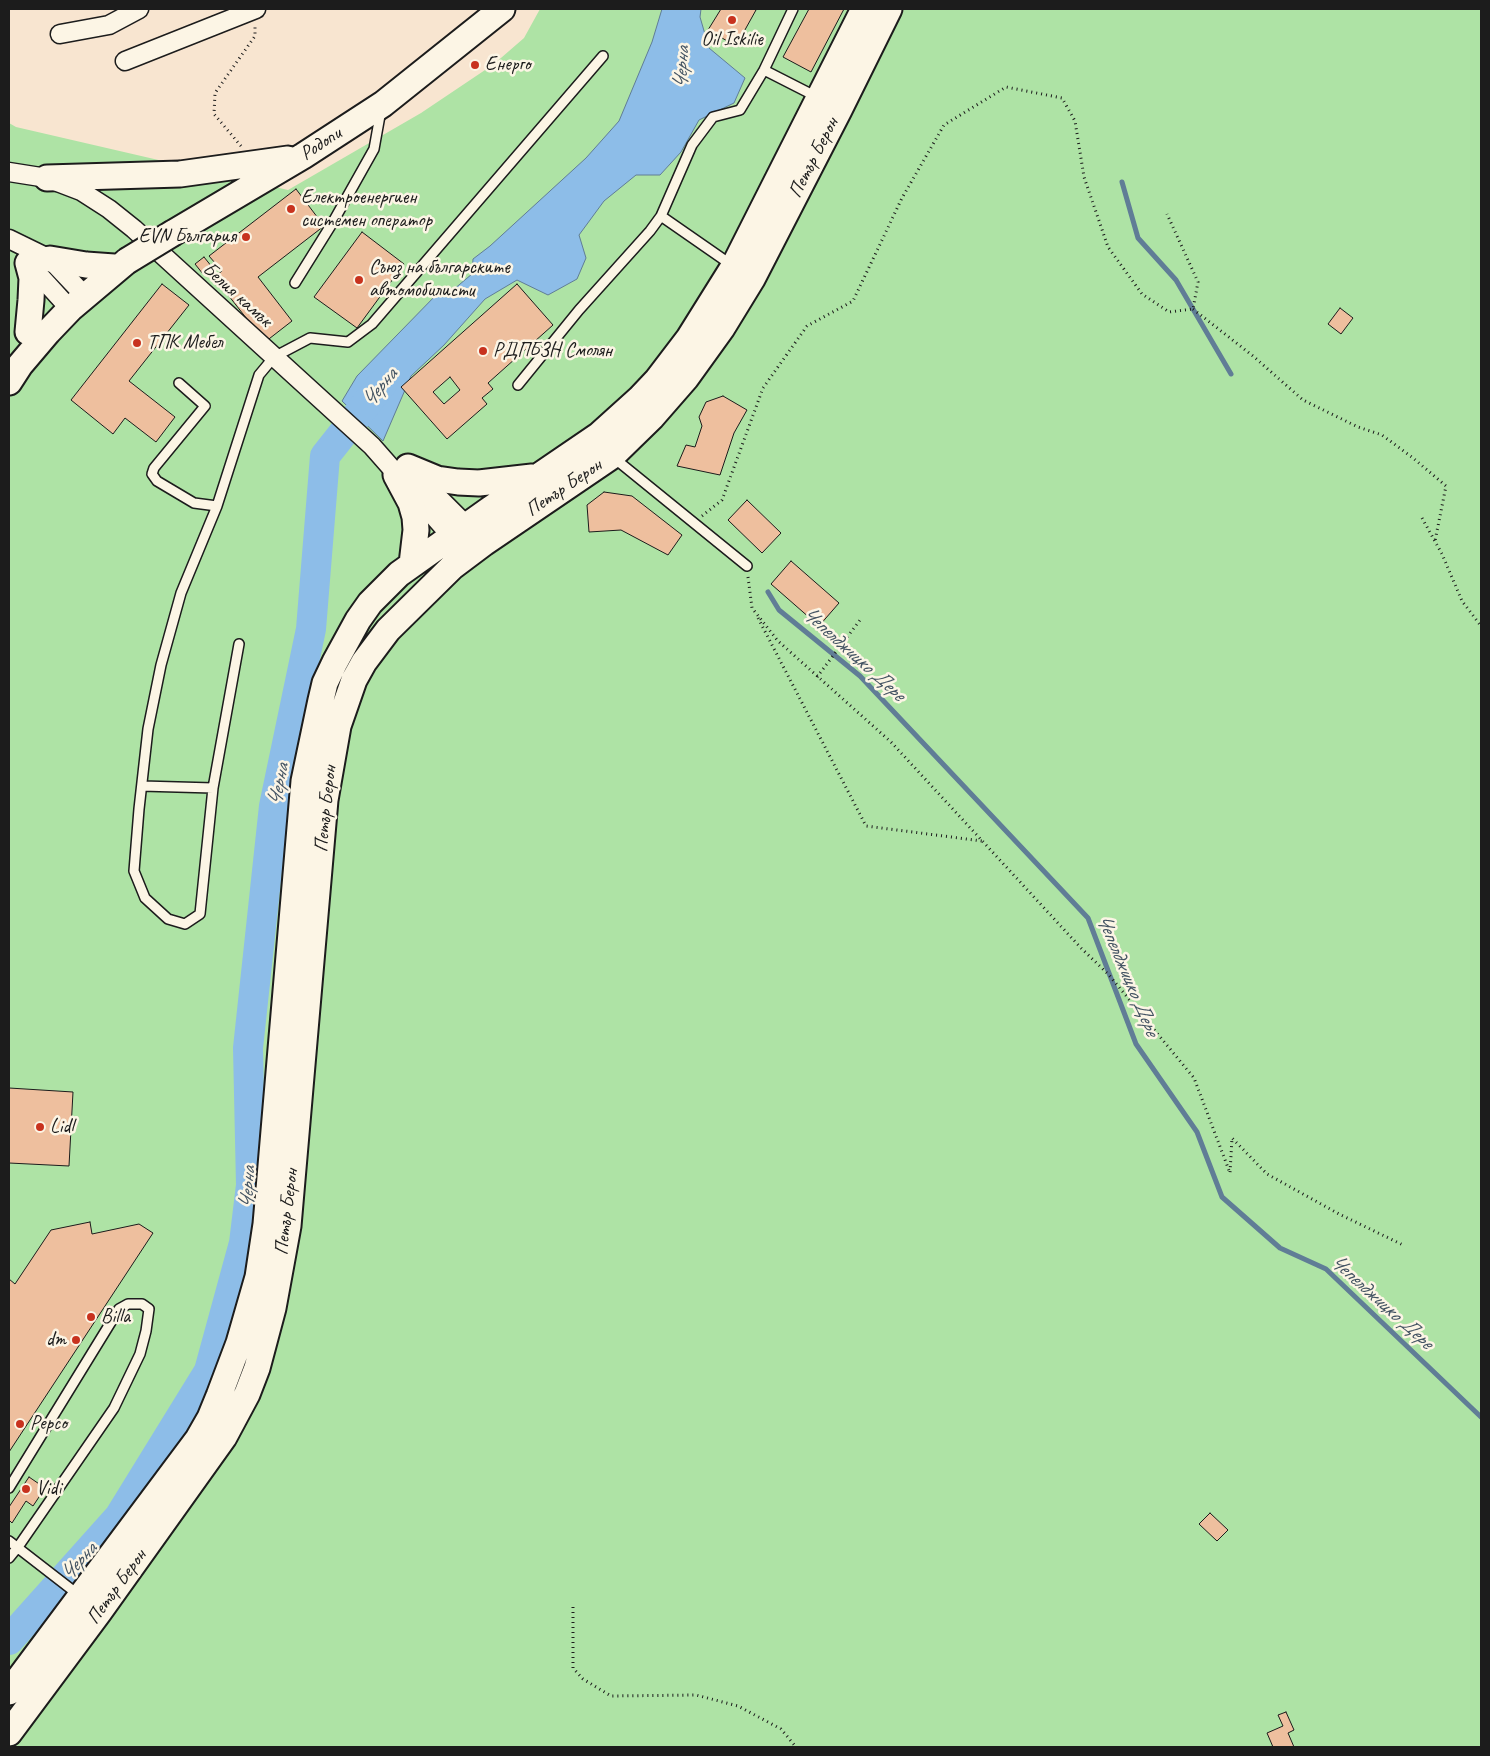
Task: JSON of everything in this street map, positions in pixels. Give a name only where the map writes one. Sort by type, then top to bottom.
[{"type":"main road","name":"Родопи","points":[[73,297],[121,264],[303,156],[382,104],[502,9]]},
{"type":"main road","name":"Петър Берон","points":[[829,105],[864,9]]},
{"type":"main road","name":"Петър Берон","points":[[9,1733],[86,1602],[198,1439],[216,1404],[239,1343],[258,1277],[266,1224],[302,807],[314,727],[325,682],[358,620],[370,603],[412,564],[468,540],[612,456],[652,417],[686,378],[722,328],[743,273],[829,105],[889,9]]},
{"type":"main road","points":[[47,178],[180,174],[220,170],[303,156]]},
{"type":"main road","points":[[28,332],[32,278],[39,261],[86,265],[121,264]]},
{"type":"main road","name":"Петър Берон","points":[[9,1692],[224,1437],[247,1394],[257,1368],[273,1308],[288,1226],[325,800],[338,726],[354,680],[382,637],[468,540],[537,476],[599,435],[640,398],[657,380],[743,273]]},
{"type":"main road","points":[[9,358],[47,310],[73,297]]},
{"type":"main road","points":[[9,382],[73,297]]},
{"type":"main road","points":[[412,564],[416,530],[415,517],[402,471],[437,479],[479,483],[537,476]]},
{"type":"street","points":[[60,34],[109,25],[139,9]]},
{"type":"street","points":[[125,61],[256,9]]},
{"type":"street","name":"Белия камък","points":[[9,172],[47,178],[82,191],[109,209],[402,471],[468,540]]},
{"type":"street","points":[[10,240],[39,261],[73,297]]},
{"type":"lane","points":[[518,386],[579,310],[650,231],[661,216],[692,145],[713,117],[740,110],[764,70],[793,9]]},
{"type":"lane","points":[[239,644],[213,788],[200,914],[184,924],[168,919],[145,898],[134,871],[148,729],[161,665],[182,593],[217,506],[259,376],[274,357],[310,338],[348,342],[372,324],[603,56]]},
{"type":"lane","points":[[764,70],[829,105]]},
{"type":"lane","points":[[295,283],[333,222],[374,149],[382,104]]},
{"type":"lane","points":[[661,216],[743,273]]},
{"type":"lane","points":[[179,383],[205,406],[154,468],[152,474],[157,481],[194,503],[217,506]]},
{"type":"lane","points":[[612,456],[747,566]]},
{"type":"lane","points":[[142,786],[213,788]]},
{"type":"lane","points":[[9,1488],[119,1309],[128,1304],[142,1304],[149,1309],[140,1354],[114,1408],[9,1558]]},
{"type":"lane","points":[[9,1541],[86,1602]]},
{"type":"path","points":[[245,150],[214,114],[215,93],[255,36],[256,9]]},
{"type":"path","points":[[693,522],[722,500],[763,388],[808,326],[853,301],[902,198],[944,125],[1006,87],[1062,98],[1075,121],[1084,177],[1108,247],[1142,294],[1170,312],[1193,309],[1303,400],[1358,427],[1382,435],[1414,458],[1446,486],[1435,541]]},
{"type":"path","points":[[1167,214],[1198,282],[1193,309]]},
{"type":"path","points":[[1422,518],[1435,541],[1462,601],[1481,626]]},
{"type":"path","points":[[747,566],[752,608],[866,826],[983,841]]},
{"type":"path","points":[[752,608],[778,641],[891,742],[1080,948],[1109,975],[1194,1078],[1230,1173],[1232,1138],[1267,1174],[1339,1214],[1403,1244]]},
{"type":"path","points":[[817,677],[860,620]]},
{"type":"path","points":[[573,1607],[573,1668],[582,1679],[610,1696],[696,1695],[738,1706],[781,1728],[796,1747]]},
{"type":"green space","points":[[540,9],[1481,9],[1481,1747],[9,1747],[9,123],[16,127],[288,190],[421,113],[494,64],[524,38]]},
{"type":"water","points":[[662,9],[701,9],[700,17],[709,48],[745,78],[734,103],[699,120],[681,152],[660,175],[636,175],[604,201],[579,235],[586,258],[577,279],[548,295],[517,280],[485,299],[444,345],[411,376],[383,441],[342,401],[357,376],[438,293],[447,295],[472,274],[473,259],[490,246],[586,158],[619,121],[652,42]]},
{"type":"building","name":"Oil Iskilie","points":[[721,9],[756,10],[736,46],[708,30]]},
{"type":"building","points":[[809,9],[844,9],[811,72],[783,57]]},
{"type":"building","points":[[296,189],[324,226],[258,277],[292,321],[265,342],[214,277],[222,271],[209,256]]},
{"type":"building","name":"Съюз на българските автомобилисти","points":[[362,232],[404,264],[357,328],[314,297]]},
{"type":"building","points":[[204,257],[212,267],[203,274],[195,264]]},
{"type":"building","name":"ТПК Мебел","points":[[162,284],[189,305],[129,381],[175,417],[156,442],[125,418],[113,434],[71,400]]},
{"type":"building","name":"РДПБЗН Смолян","points":[[517,284],[553,325],[488,383],[493,389],[482,398],[487,404],[447,439],[401,387]],"holes":[[[450,377],[460,390],[444,404],[433,392]]]},
{"type":"building","points":[[1340,308],[1353,318],[1341,334],[1328,324]]},
{"type":"building","points":[[723,396],[747,410],[734,433],[720,475],[677,466],[686,445],[695,447],[702,426],[699,417],[706,402]]},
{"type":"building","points":[[604,492],[632,496],[682,535],[668,555],[621,530],[589,532],[587,505]]},
{"type":"building","points":[[747,500],[781,533],[762,553],[728,520]]},
{"type":"building","points":[[791,561],[839,603],[819,626],[771,584]]},
{"type":"building","name":"Lidl","points":[[9,1088],[73,1092],[69,1166],[9,1163]]},
{"type":"building","points":[[90,1222],[92,1234],[139,1224],[153,1233],[9,1452],[9,1279],[15,1284],[51,1230]]},
{"type":"building","points":[[29,1477],[45,1488],[33,1506],[26,1501],[12,1523],[9,1520],[9,1507]]},
{"type":"building","points":[[1210,1513],[1228,1530],[1217,1541],[1199,1524]]},
{"type":"building","points":[[1286,1712],[1294,1730],[1288,1733],[1294,1747],[1273,1747],[1267,1733],[1283,1726],[1278,1715]]},
{"type":"waterway","points":[[1122,182],[1138,238],[1176,280],[1231,374]]},
{"type":"waterway","name":"Черна","points":[[9,1640],[119,1517],[209,1371],[244,1243],[251,1185],[248,1048],[274,806],[311,629],[325,456],[382,384]]},
{"type":"waterway","name":"Чепелджицко Дере","points":[[768,592],[779,610],[860,676],[1088,918],[1136,1044],[1197,1132],[1222,1197],[1280,1248],[1326,1269],[1481,1417]]},
{"type":"place","name":"Oil Iskilie","points":[[732,20]]},
{"type":"place","name":"Енерго","points":[[475,65]]},
{"type":"place","name":"Електроенергиен системен оператор","points":[[291,209]]},
{"type":"place","name":"EVN България","points":[[246,237]]},
{"type":"place","name":"Съюз на българските автомобилисти","points":[[359,280]]},
{"type":"place","name":"ТПК Мебел","points":[[137,343]]},
{"type":"place","name":"РДПБЗН Смолян","points":[[483,351]]},
{"type":"place","name":"Lidl","points":[[40,1127]]},
{"type":"place","name":"Billa","points":[[91,1317]]},
{"type":"place","name":"dm","points":[[76,1340]]},
{"type":"place","name":"Pepco","points":[[20,1424]]},
{"type":"place","name":"Vidi","points":[[26,1489]]}]
